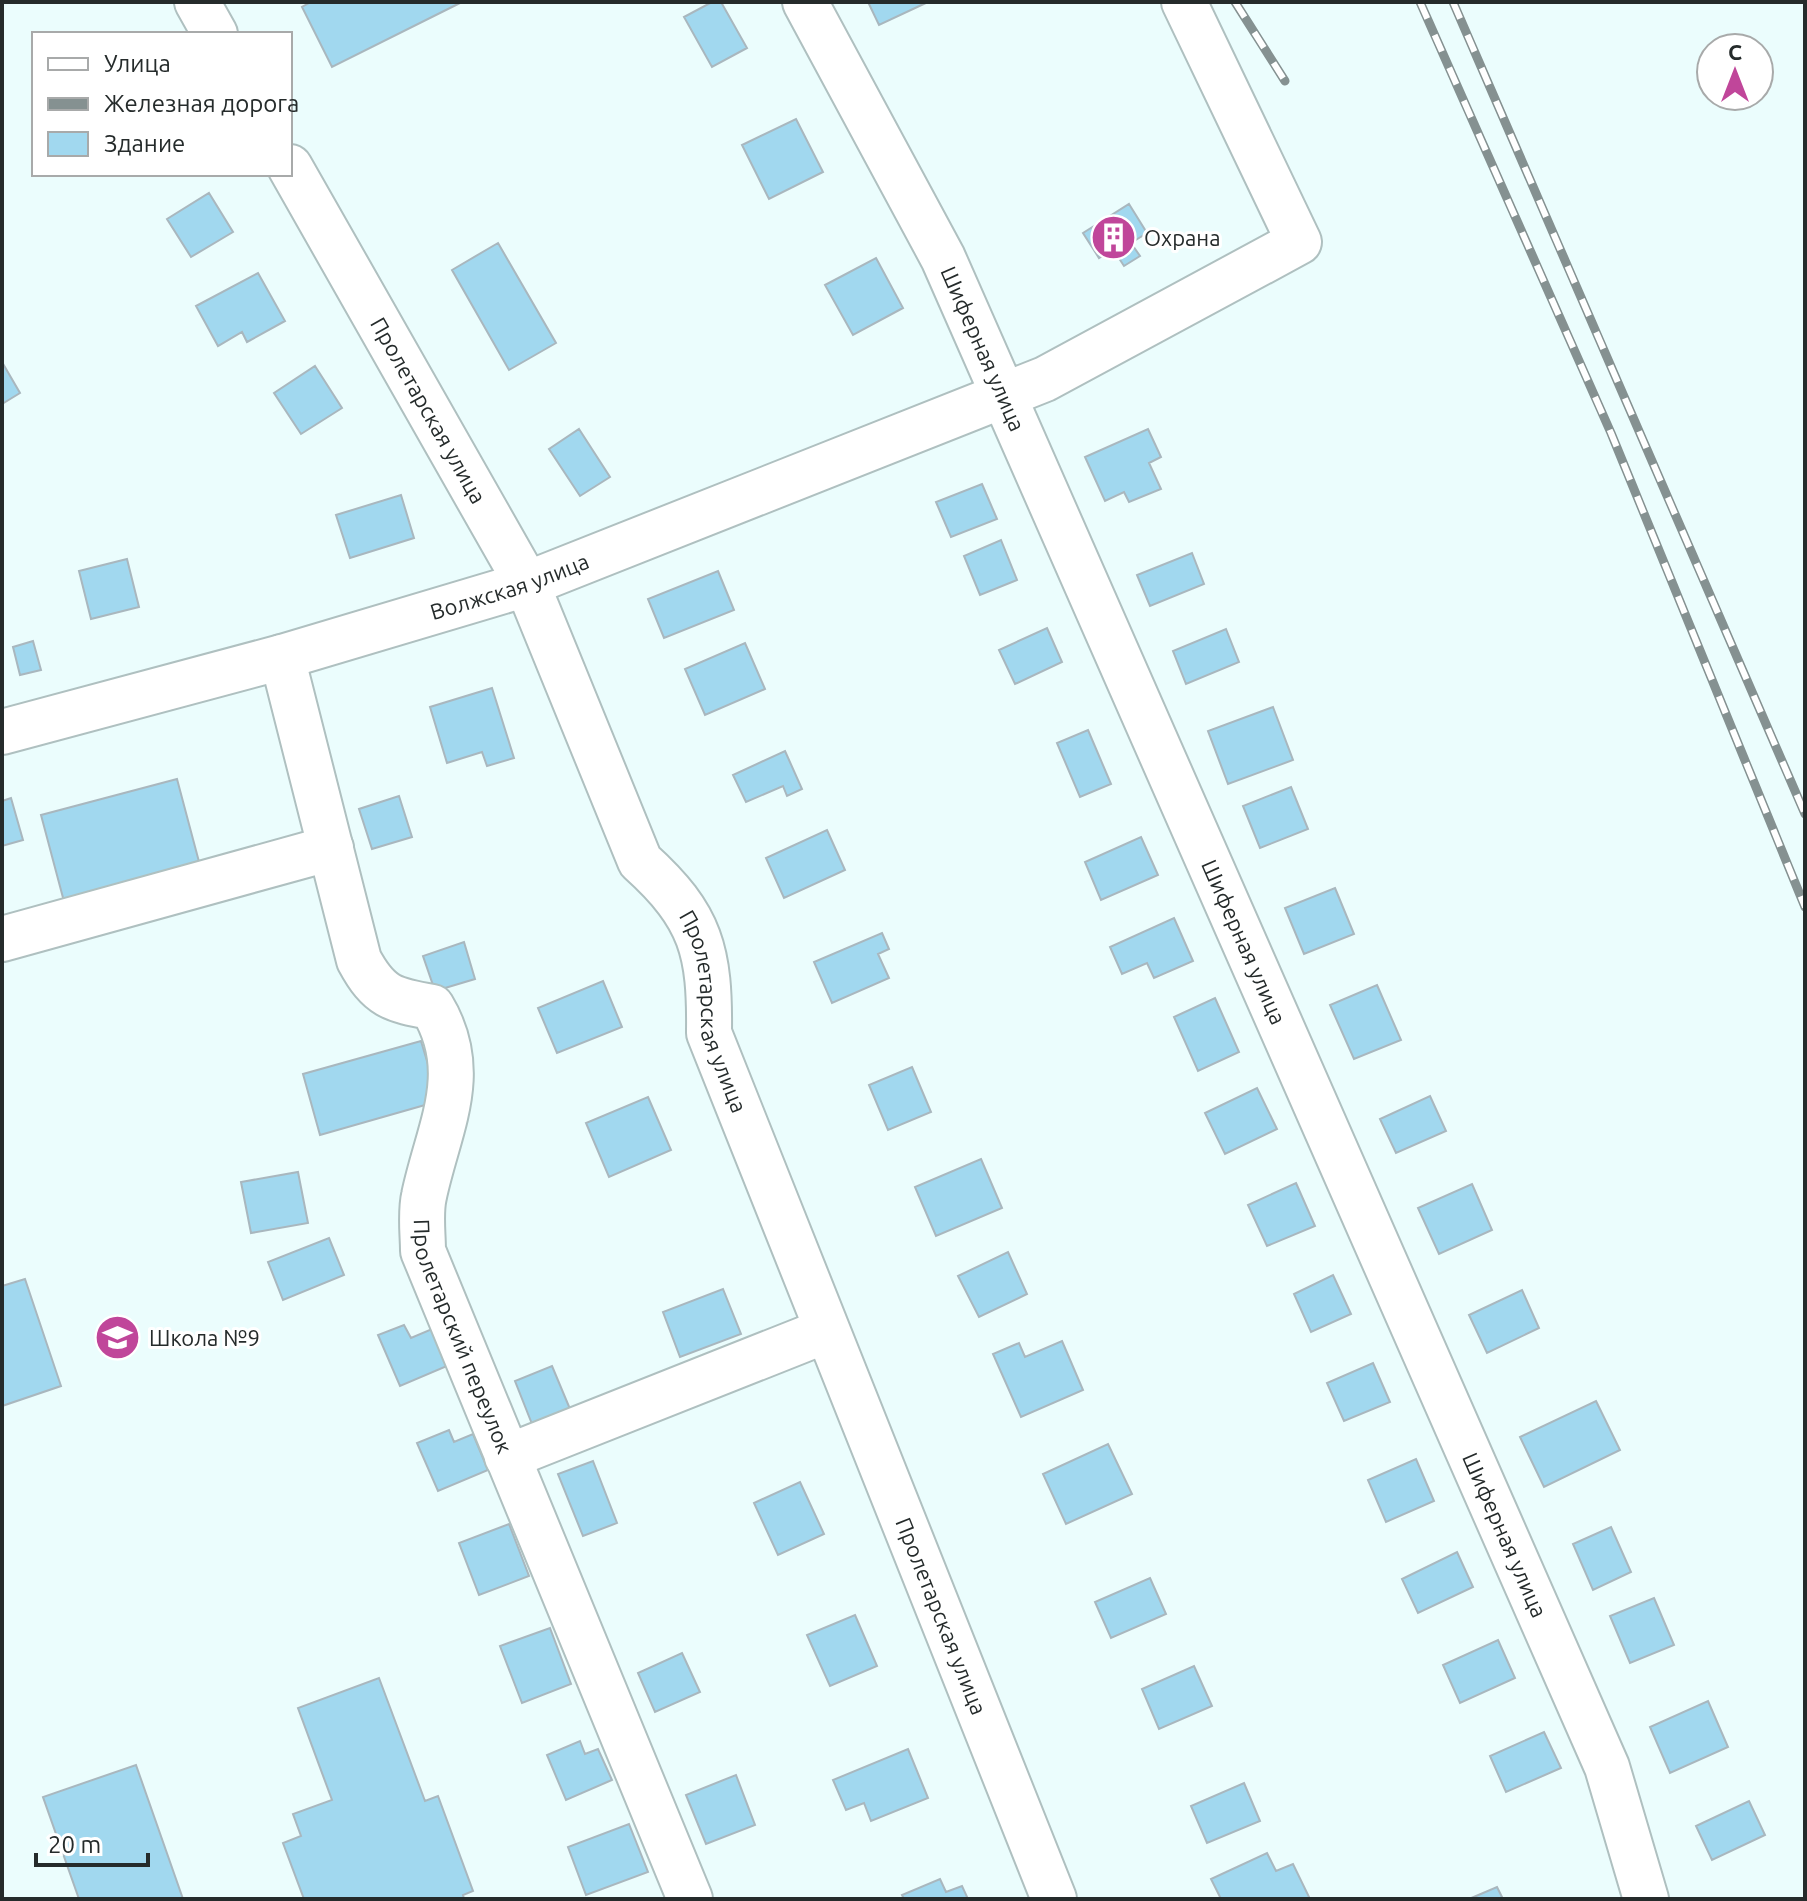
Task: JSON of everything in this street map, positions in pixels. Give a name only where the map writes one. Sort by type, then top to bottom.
[{"type":"street","points":[[197,2],[214,32]]},
{"type":"street","name":"Шиферная улица","points":[[805,2],[943,258],[1607,1767],[1646,1899]]},
{"type":"street","name":"Волжская улица","points":[[2,732],[282,657],[527,584],[1045,379],[1299,242],[1184,2]]},
{"type":"street","name":"Пролетарская улица","points":[[292,171],[527,584],[640,861],[676,893],[697,931],[709,979],[709,1033],[825,1331],[1054,1899]]},
{"type":"street","name":"Пролетарский переулок","points":[[282,657],[359,960],[372,985],[395,1000],[432,1007],[447,1032],[452,1088],[423,1199],[423,1251],[690,1899]]},
{"type":"street","points":[[2,939],[331,848]]},
{"type":"street","points":[[507,1457],[825,1331]]},
{"type":"building","points":[[311,2],[462,2],[332,67],[302,7]]},
{"type":"building","points":[[712,2],[721,2],[747,48],[712,67],[684,17]]},
{"type":"building","points":[[868,2],[928,2],[879,25]]},
{"type":"building","points":[[796,119],[823,172],[769,199],[742,145]]},
{"type":"building","points":[[209,193],[233,232],[191,257],[167,219]]},
{"type":"building","name":"Охрана","points":[[1129,204],[1147,233],[1131,243],[1140,256],[1124,266],[1113,249],[1099,258],[1083,233]]},
{"type":"building","points":[[498,243],[556,343],[509,370],[452,270]]},
{"type":"building","points":[[876,258],[903,308],[853,335],[825,285]]},
{"type":"building","points":[[258,273],[285,321],[247,342],[242,332],[218,346],[196,306]]},
{"type":"building","points":[[2,362],[20,393],[2,404]]},
{"type":"building","points":[[315,366],[342,408],[301,434],[274,393]]},
{"type":"building","points":[[579,429],[610,477],[580,496],[549,449]]},
{"type":"building","points":[[1148,429],[1161,457],[1149,463],[1161,489],[1129,502],[1124,492],[1105,501],[1085,457]]},
{"type":"building","points":[[982,484],[997,519],[951,537],[936,502]]},
{"type":"building","points":[[401,495],[414,538],[350,558],[336,515]]},
{"type":"building","points":[[1001,540],[1017,580],[980,595],[964,556]]},
{"type":"building","points":[[1192,553],[1204,584],[1150,606],[1137,575]]},
{"type":"building","points":[[127,559],[139,607],[91,619],[79,571]]},
{"type":"building","points":[[718,571],[734,610],[664,638],[648,599]]},
{"type":"building","points":[[1047,628],[1062,662],[1015,684],[999,650]]},
{"type":"building","points":[[1226,629],[1239,662],[1186,684],[1173,651]]},
{"type":"building","points":[[33,641],[41,670],[20,675],[13,647]]},
{"type":"building","points":[[745,643],[765,689],[705,715],[685,669]]},
{"type":"building","points":[[492,688],[514,758],[487,766],[482,752],[447,763],[430,707]]},
{"type":"building","points":[[1273,707],[1293,760],[1228,784],[1208,731]]},
{"type":"building","points":[[1088,730],[1111,784],[1080,797],[1057,743]]},
{"type":"building","points":[[785,751],[802,789],[787,796],[783,786],[746,802],[733,775]]},
{"type":"building","points":[[177,779],[202,873],[66,909],[41,815]]},
{"type":"building","points":[[1291,787],[1308,829],[1260,848],[1243,806]]},
{"type":"building","points":[[399,796],[412,837],[372,849],[359,809]]},
{"type":"building","points":[[11,798],[23,840],[2,846],[2,801]]},
{"type":"building","points":[[827,830],[845,870],[784,898],[766,858]]},
{"type":"building","points":[[1141,837],[1158,875],[1101,900],[1085,862]]},
{"type":"building","points":[[1335,888],[1354,934],[1304,954],[1285,908]]},
{"type":"building","points":[[1174,918],[1193,961],[1154,978],[1147,963],[1122,974],[1110,947]]},
{"type":"building","points":[[882,933],[889,949],[878,954],[889,978],[832,1003],[814,962]]},
{"type":"building","points":[[464,942],[475,979],[435,991],[423,956]]},
{"type":"building","points":[[603,981],[622,1027],[557,1053],[538,1008]]},
{"type":"building","points":[[1377,985],[1401,1040],[1354,1059],[1330,1005]]},
{"type":"building","points":[[1215,998],[1239,1052],[1198,1071],[1174,1017]]},
{"type":"building","points":[[421,1041],[439,1101],[320,1135],[303,1074]]},
{"type":"building","points":[[912,1067],[931,1112],[888,1130],[869,1085]]},
{"type":"building","points":[[1257,1088],[1277,1129],[1225,1154],[1205,1113]]},
{"type":"building","points":[[1430,1096],[1446,1131],[1396,1153],[1380,1119]]},
{"type":"building","points":[[648,1097],[671,1150],[609,1177],[586,1123]]},
{"type":"building","points":[[981,1159],[1002,1208],[936,1236],[915,1187]]},
{"type":"building","points":[[298,1172],[308,1223],[251,1233],[241,1182]]},
{"type":"building","points":[[1296,1183],[1315,1226],[1267,1246],[1248,1205]]},
{"type":"building","points":[[1472,1184],[1492,1230],[1439,1254],[1418,1208]]},
{"type":"building","points":[[329,1238],[344,1275],[283,1300],[268,1262]]},
{"type":"building","points":[[1008,1252],[1027,1294],[979,1317],[958,1276]]},
{"type":"building","points":[[1333,1275],[1351,1314],[1311,1332],[1294,1294]]},
{"type":"building","points":[[25,1279],[61,1386],[2,1406],[2,1286]]},
{"type":"building","points":[[723,1289],[741,1334],[680,1357],[663,1312]]},
{"type":"building","points":[[1522,1290],[1539,1328],[1487,1353],[1469,1315]]},
{"type":"building","points":[[404,1325],[411,1338],[432,1329],[447,1366],[400,1386],[378,1335]]},
{"type":"building","points":[[1062,1341],[1083,1390],[1021,1417],[993,1354],[1019,1343],[1025,1357]]},
{"type":"building","points":[[1373,1363],[1390,1402],[1344,1421],[1327,1383]]},
{"type":"building","points":[[552,1366],[570,1409],[532,1424],[515,1381]]},
{"type":"building","points":[[1596,1401],[1620,1450],[1544,1487],[1520,1437]]},
{"type":"building","points":[[449,1430],[454,1442],[473,1434],[488,1470],[438,1491],[417,1443]]},
{"type":"building","points":[[1108,1444],[1132,1494],[1066,1524],[1043,1474]]},
{"type":"building","points":[[1416,1459],[1434,1501],[1386,1522],[1368,1480]]},
{"type":"building","points":[[593,1461],[617,1523],[583,1536],[558,1474]]},
{"type":"building","points":[[800,1482],[824,1534],[778,1555],[754,1503]]},
{"type":"building","points":[[509,1524],[529,1576],[479,1595],[459,1543]]},
{"type":"building","points":[[1611,1527],[1631,1572],[1593,1590],[1573,1544]]},
{"type":"building","points":[[1457,1552],[1473,1587],[1418,1613],[1402,1579]]},
{"type":"building","points":[[1150,1578],[1166,1614],[1111,1638],[1095,1602]]},
{"type":"building","points":[[1654,1598],[1674,1645],[1630,1663],[1610,1616]]},
{"type":"building","points":[[855,1615],[877,1666],[830,1686],[807,1635]]},
{"type":"building","points":[[550,1628],[571,1684],[522,1703],[500,1646]]},
{"type":"building","points":[[1498,1640],[1515,1678],[1460,1703],[1443,1665]]},
{"type":"building","points":[[682,1653],[700,1692],[655,1712],[638,1673]]},
{"type":"building","points":[[1194,1666],[1212,1706],[1159,1729],[1142,1689]]},
{"type":"building","points":[[379,1678],[425,1801],[438,1796],[473,1891],[463,1895],[464,1899],[304,1899],[283,1843],[301,1836],[293,1814],[332,1800],[298,1708]]},
{"type":"building","points":[[1708,1701],[1728,1747],[1670,1773],[1650,1727]]},
{"type":"building","points":[[1544,1732],[1561,1768],[1506,1792],[1490,1756]]},
{"type":"building","points":[[580,1741],[585,1754],[598,1749],[612,1780],[566,1800],[547,1755]]},
{"type":"building","points":[[908,1749],[928,1798],[871,1821],[864,1803],[846,1810],[833,1780]]},
{"type":"building","points":[[136,1765],[183,1899],[79,1899],[43,1797]]},
{"type":"building","points":[[736,1775],[755,1825],[706,1844],[686,1795]]},
{"type":"building","points":[[1244,1783],[1260,1821],[1207,1843],[1191,1806]]},
{"type":"building","points":[[1749,1801],[1765,1835],[1712,1860],[1696,1826]]},
{"type":"building","points":[[629,1824],[648,1872],[586,1895],[568,1847]]},
{"type":"building","points":[[1267,1853],[1276,1871],[1293,1864],[1310,1899],[1221,1899],[1211,1879]]},
{"type":"building","points":[[940,1879],[946,1892],[962,1886],[968,1899],[904,1899],[902,1895]]},
{"type":"building","points":[[1497,1887],[1503,1899],[1469,1899]]},
{"type":"railway","points":[[1235,2],[1285,81]]},
{"type":"railway","points":[[1420,2],[1611,433],[1805,907]]},
{"type":"railway","points":[[1453,2],[1805,814]]},
{"type":"place","name":"Охрана","points":[[1113,238]]},
{"type":"place","name":"Школа №9","points":[[118,1338]]}]
